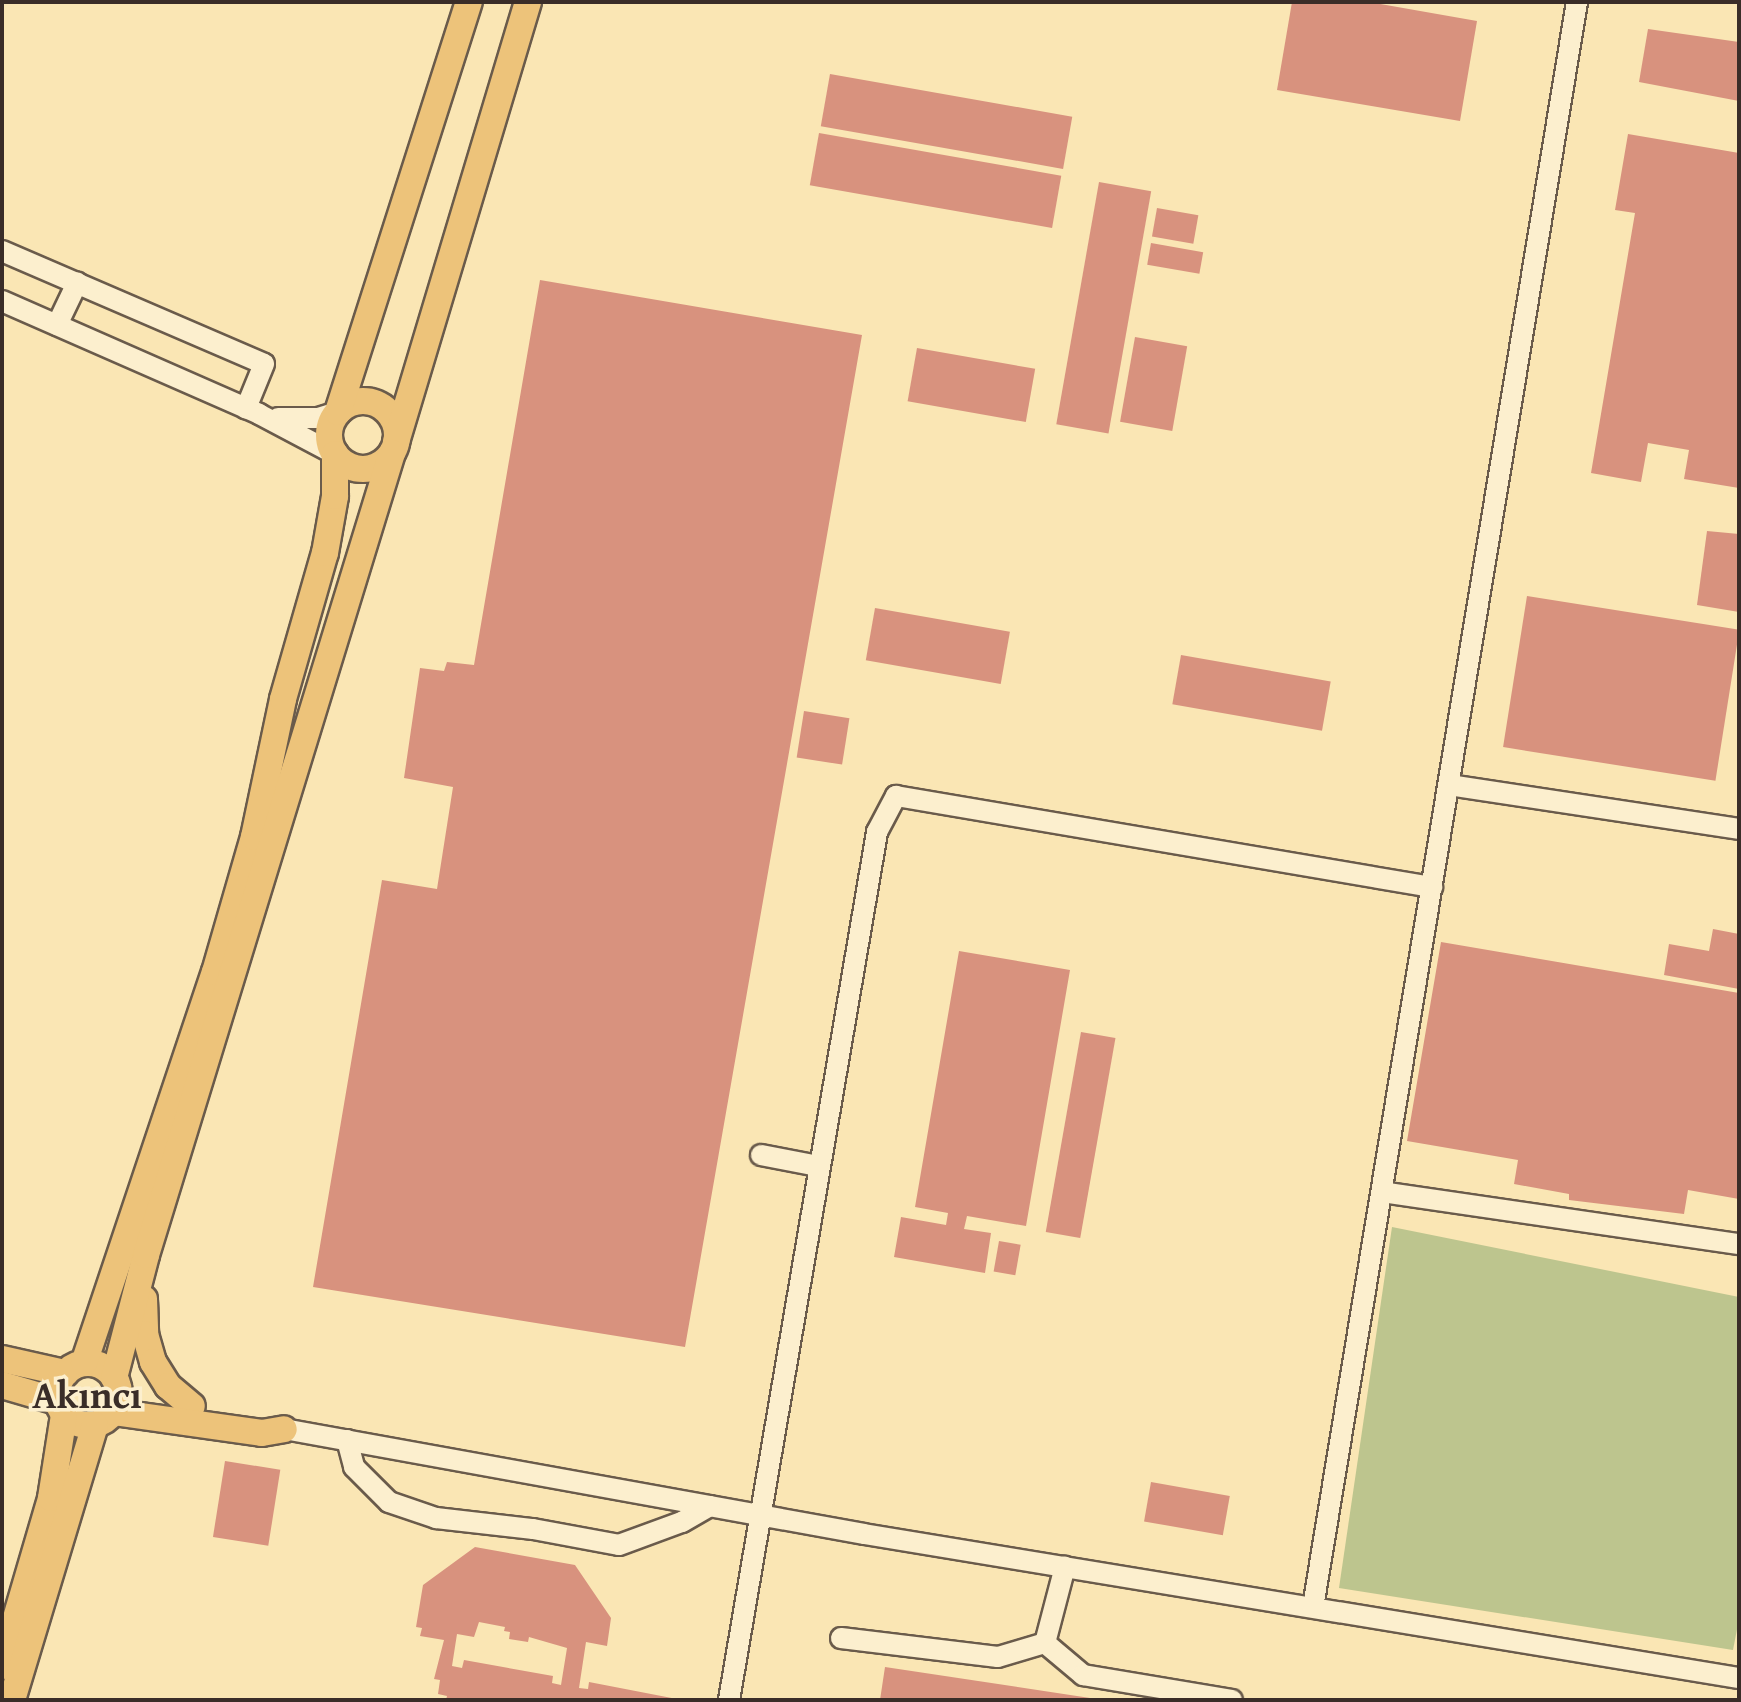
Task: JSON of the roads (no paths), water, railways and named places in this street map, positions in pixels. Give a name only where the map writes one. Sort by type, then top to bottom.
[{"type":"main road","points":[[2,1666],[51,1498],[60,1408],[57,1386],[75,1368],[215,972],[254,837],[283,699],[325,553],[335,496],[335,454],[329,432],[469,2]]},
{"type":"main road","points":[[12,1700],[110,1402],[145,1258],[528,2]]},
{"type":"main road","points":[[335,454],[353,467],[364,469],[375,467],[394,448],[394,421],[379,405],[357,401],[338,412]]},
{"type":"main road","points":[[145,1258],[145,1334],[149,1349],[160,1374],[192,1406]]},
{"type":"main road","points":[[2,1359],[75,1368],[98,1364],[110,1402]]},
{"type":"main road","points":[[2,1385],[60,1408],[82,1426],[110,1402],[192,1406],[265,1418],[284,1429]]},
{"type":"main road","points":[[110,1402],[262,1433],[284,1429]]},
{"type":"street","points":[[1313,1607],[1577,2]]},
{"type":"street","points":[[2,251],[264,364],[252,411]]},
{"type":"street","points":[[57,325],[77,283]]},
{"type":"street","points":[[2,301],[252,411],[335,454]]},
{"type":"street","points":[[252,411],[303,420],[338,412]]},
{"type":"street","points":[[1449,785],[1739,829]]},
{"type":"street","points":[[729,1700],[877,832],[896,796],[1432,887]]},
{"type":"street","points":[[761,1155],[818,1166]]},
{"type":"street","points":[[1382,1192],[1739,1244]]},
{"type":"street","points":[[284,1429],[759,1515],[1739,1678]]},
{"type":"street","points":[[347,1440],[354,1467],[389,1502],[436,1518],[533,1529],[619,1545],[682,1522],[710,1506]]},
{"type":"street","points":[[1045,1643],[1065,1567]]},
{"type":"street","points":[[841,1638],[998,1657],[1045,1643]]},
{"type":"street","points":[[1045,1643],[1083,1675],[1232,1700]]},
{"type":"district","name":"Akıncı","points":[[87,1395]]}]
